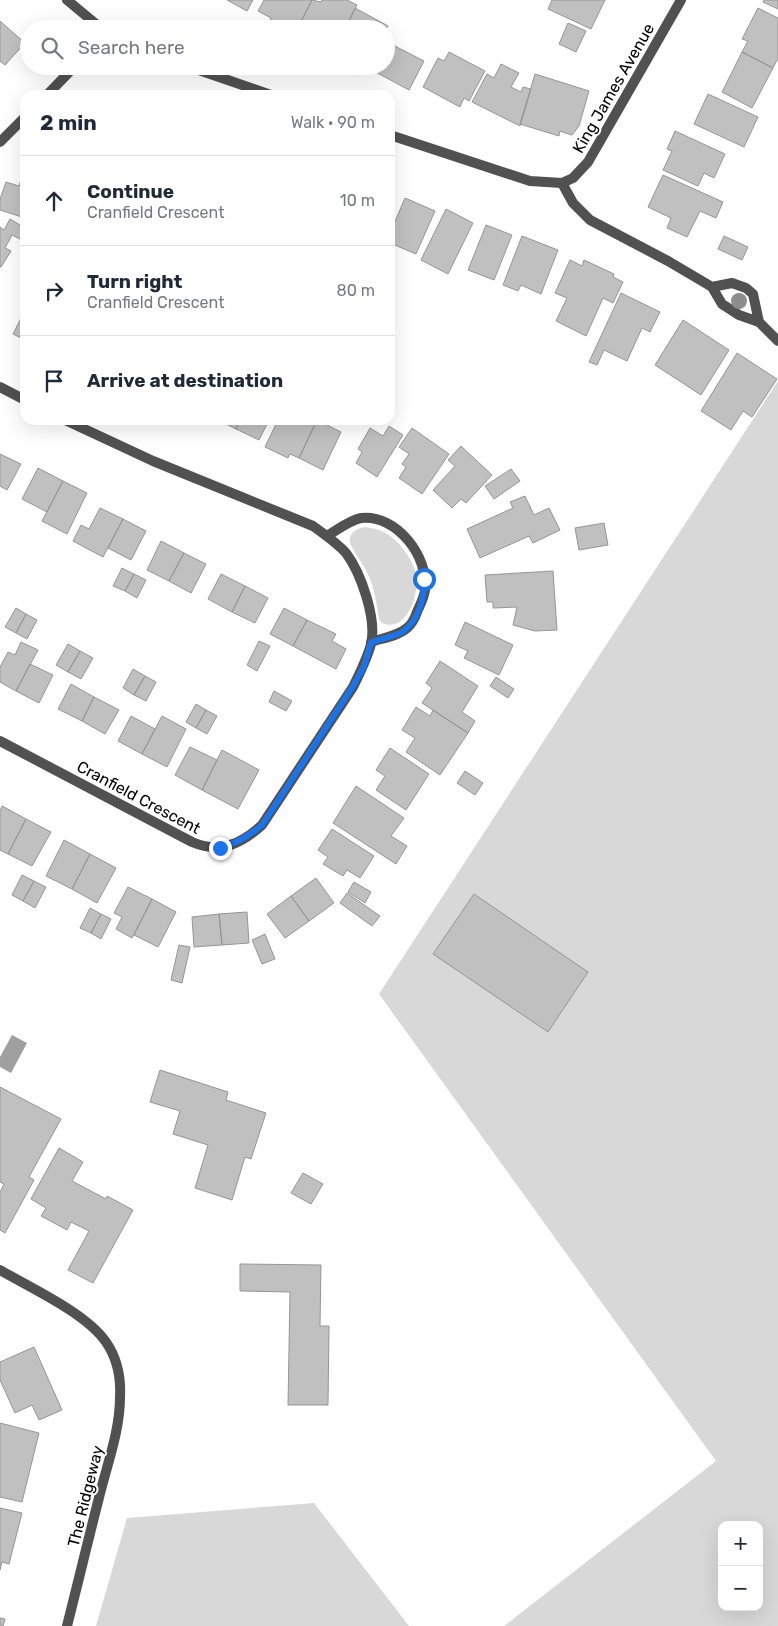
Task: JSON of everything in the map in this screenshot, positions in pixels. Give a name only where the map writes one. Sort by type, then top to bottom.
[{"type":"street","points":[[67,0],[91,20]]},
{"type":"street","name":"King James Avenue","points":[[562,183],[573,178],[588,162],[681,0]]},
{"type":"street","points":[[51,90],[66,75]]},
{"type":"street","points":[[213,75],[257,90]]},
{"type":"street","points":[[0,142],[20,122]]},
{"type":"street","points":[[395,137],[530,181],[562,183],[573,203],[590,220],[668,261],[712,287],[722,304],[739,315],[759,322],[778,341]]},
{"type":"street","points":[[712,287],[732,283],[746,288],[753,294],[759,322]]},
{"type":"street","points":[[0,386],[20,397]]},
{"type":"street","name":"Cranfield Crescent","points":[[0,741],[203,847],[220,848],[235,844],[262,825],[353,686],[364,666],[371,642],[370,619],[364,586],[346,553],[327,536],[313,526],[153,461],[77,425]]},
{"type":"street","points":[[327,536],[359,518],[370,518],[396,529],[416,552],[421,563],[425,590],[414,619],[400,633],[371,642]]},
{"type":"street","name":"The Ridgeway","points":[[0,1270],[78,1316],[98,1332],[111,1350],[118,1371],[120,1396],[117,1430],[67,1626]]},
{"type":"shaded area","points":[[778,381],[778,1626],[504,1626],[716,1461],[379,994]]},
{"type":"shaded area","points":[[364,527],[379,530],[397,542],[407,554],[416,573],[416,590],[410,609],[405,617],[391,625],[382,623],[379,619],[376,598],[371,582],[350,543],[350,537],[353,532]]},
{"type":"shaded area","points":[[12,1035],[27,1043],[11,1073],[0,1067],[0,1057]]},
{"type":"shaded area","points":[[314,1503],[409,1626],[96,1626],[127,1518]]},
{"type":"building","points":[[227,0],[253,0],[247,11]]},
{"type":"building","points":[[264,0],[312,0],[302,20],[270,20],[271,18],[258,11]]},
{"type":"building","points":[[312,0],[321,2],[322,0],[347,0],[357,5],[350,20],[302,20]]},
{"type":"building","points":[[552,0],[605,0],[591,29],[548,9]]},
{"type":"building","points":[[764,0],[778,0],[778,9],[763,2]]},
{"type":"building","points":[[355,8],[377,20],[349,20]]},
{"type":"building","points":[[758,8],[778,18],[778,58],[773,68],[742,52],[748,41],[742,39]]},
{"type":"building","points":[[0,21],[20,39],[20,48],[5,65],[0,61]]},
{"type":"building","points":[[568,23],[586,31],[576,52],[559,44]]},
{"type":"building","points":[[395,46],[424,61],[409,90],[381,75],[395,75]]},
{"type":"building","points":[[449,52],[485,71],[469,101],[464,98],[460,107],[423,87],[438,58],[444,61]]},
{"type":"building","points":[[742,52],[773,68],[752,108],[722,92]]},
{"type":"building","points":[[501,64],[519,73],[511,87],[521,92],[523,87],[531,89],[520,126],[472,102],[487,74],[494,78]]},
{"type":"building","points":[[535,74],[589,91],[579,126],[572,135],[560,131],[559,136],[520,124]]},
{"type":"building","points":[[708,94],[758,117],[744,147],[694,124]]},
{"type":"building","points":[[675,131],[725,154],[714,178],[704,173],[698,186],[663,170],[672,151],[667,149]]},
{"type":"building","points":[[663,175],[723,202],[716,218],[700,211],[687,237],[667,228],[671,218],[648,207]]},
{"type":"building","points":[[6,182],[19,186],[20,183],[20,216],[0,210],[0,199]]},
{"type":"building","points":[[405,198],[435,211],[416,254],[395,245],[395,221]]},
{"type":"building","points":[[446,209],[473,223],[448,274],[421,260]]},
{"type":"building","points":[[10,219],[20,225],[20,239],[12,235],[5,248],[11,251],[0,267],[0,227],[4,230]]},
{"type":"building","points":[[486,225],[512,235],[494,280],[468,270]]},
{"type":"building","points":[[522,236],[558,250],[541,294],[521,285],[518,291],[503,285]]},
{"type":"building","points":[[724,236],[748,247],[742,260],[718,249]]},
{"type":"building","points":[[570,260],[582,266],[584,260],[614,274],[613,277],[623,282],[613,303],[603,298],[586,336],[556,321],[567,298],[555,293]]},
{"type":"building","points":[[621,293],[660,312],[650,332],[642,328],[627,361],[604,350],[597,365],[589,362]]},
{"type":"building","points":[[20,320],[20,338],[13,334]]},
{"type":"building","points":[[683,320],[729,350],[701,395],[655,365]]},
{"type":"building","points":[[737,353],[777,379],[752,417],[743,411],[731,430],[701,411]]},
{"type":"building","points":[[228,425],[238,425],[236,429]]},
{"type":"building","points":[[238,425],[266,425],[259,440],[236,429]]},
{"type":"building","points":[[276,425],[315,425],[299,458],[290,454],[288,458],[265,447]]},
{"type":"building","points":[[315,425],[327,425],[341,432],[323,470],[299,458]]},
{"type":"building","points":[[389,426],[403,435],[377,477],[356,463],[362,452],[358,449],[370,428],[383,436]]},
{"type":"building","points":[[412,428],[449,454],[422,494],[399,478],[406,467],[402,464],[409,454],[399,447]]},
{"type":"building","points":[[461,446],[492,475],[466,503],[461,499],[452,508],[433,490],[455,466],[448,460]]},
{"type":"building","points":[[0,454],[21,464],[7,490],[0,486]]},
{"type":"building","points":[[38,468],[63,481],[47,512],[22,499]]},
{"type":"building","points":[[511,469],[520,481],[494,499],[485,486]]},
{"type":"building","points":[[63,481],[87,493],[67,534],[42,521]]},
{"type":"building","points":[[525,496],[534,515],[549,508],[560,530],[533,543],[529,536],[480,558],[467,529],[513,508],[510,502]]},
{"type":"building","points":[[100,508],[123,519],[103,557],[73,541],[81,525],[89,529]]},
{"type":"building","points":[[123,519],[146,531],[131,560],[108,548]]},
{"type":"building","points":[[604,523],[608,545],[579,550],[575,528]]},
{"type":"building","points":[[161,541],[184,553],[169,581],[147,570]]},
{"type":"building","points":[[184,553],[206,564],[191,593],[169,581]]},
{"type":"building","points":[[122,568],[134,574],[125,591],[113,586]]},
{"type":"building","points":[[553,571],[557,630],[535,631],[513,625],[517,607],[493,608],[493,602],[487,602],[485,575]]},
{"type":"building","points":[[134,574],[146,580],[137,598],[125,591]]},
{"type":"building","points":[[221,574],[245,586],[232,612],[208,599]]},
{"type":"building","points":[[245,586],[268,598],[255,623],[232,612]]},
{"type":"building","points":[[16,608],[26,614],[16,633],[5,627]]},
{"type":"building","points":[[284,608],[307,620],[293,646],[270,634]]},
{"type":"building","points":[[26,614],[37,620],[27,639],[16,633]]},
{"type":"building","points":[[307,620],[336,634],[332,641],[346,649],[336,669],[293,646]]},
{"type":"building","points":[[465,622],[513,645],[499,675],[464,658],[468,651],[455,645]]},
{"type":"building","points":[[259,641],[270,646],[257,671],[247,665]]},
{"type":"building","points":[[21,642],[38,650],[16,691],[0,682],[0,667],[8,652],[15,655]]},
{"type":"building","points":[[68,644],[80,651],[68,672],[56,665]]},
{"type":"building","points":[[80,651],[93,658],[81,679],[68,672]]},
{"type":"building","points":[[440,661],[478,686],[462,712],[475,721],[468,733],[422,703],[432,688],[426,683]]},
{"type":"building","points":[[30,664],[53,675],[39,703],[16,691]]},
{"type":"building","points":[[133,669],[145,676],[134,695],[123,688]]},
{"type":"building","points":[[145,676],[156,682],[146,701],[134,695]]},
{"type":"building","points":[[496,677],[514,689],[508,698],[490,686]]},
{"type":"building","points":[[71,684],[94,697],[82,721],[58,709]]},
{"type":"building","points":[[274,691],[292,701],[286,711],[269,702]]},
{"type":"building","points":[[94,697],[119,710],[105,734],[82,721]]},
{"type":"building","points":[[196,704],[206,710],[196,728],[186,722]]},
{"type":"building","points":[[416,707],[430,716],[433,710],[468,733],[440,775],[406,752],[415,738],[402,730]]},
{"type":"building","points":[[206,710],[217,716],[207,734],[196,728]]},
{"type":"building","points":[[131,716],[155,729],[142,754],[118,741]]},
{"type":"building","points":[[162,716],[186,729],[167,767],[142,754]]},
{"type":"building","points":[[190,747],[217,760],[202,790],[175,775]]},
{"type":"building","points":[[390,748],[429,774],[406,810],[376,790],[385,776],[376,770]]},
{"type":"building","points":[[222,750],[259,770],[238,809],[202,790]]},
{"type":"building","points":[[465,771],[483,783],[475,795],[457,783]]},
{"type":"building","points":[[356,786],[404,818],[391,836],[407,846],[396,864],[333,823]]},
{"type":"building","points":[[2,806],[26,819],[8,854],[0,850],[0,811]]},
{"type":"building","points":[[26,819],[51,832],[32,866],[8,854]]},
{"type":"building","points":[[332,829],[374,856],[360,878],[347,870],[343,876],[323,864],[328,857],[318,850]]},
{"type":"building","points":[[64,840],[90,854],[72,889],[46,876]]},
{"type":"building","points":[[90,854],[116,868],[97,903],[72,889]]},
{"type":"building","points":[[22,875],[34,881],[23,901],[12,895]]},
{"type":"building","points":[[316,878],[334,903],[309,921],[291,896]]},
{"type":"building","points":[[34,881],[46,887],[35,908],[23,901]]},
{"type":"building","points":[[354,882],[371,892],[365,903],[348,892]]},
{"type":"building","points":[[128,887],[152,899],[132,938],[116,929],[122,917],[114,913]]},
{"type":"building","points":[[347,893],[380,916],[372,926],[340,903]]},
{"type":"building","points":[[474,894],[588,972],[548,1032],[433,954]]},
{"type":"building","points":[[291,896],[309,921],[285,938],[267,914]]},
{"type":"building","points":[[152,899],[176,912],[158,947],[134,935]]},
{"type":"building","points":[[90,908],[101,914],[91,933],[80,928]]},
{"type":"building","points":[[247,912],[249,943],[222,945],[219,914]]},
{"type":"building","points":[[101,914],[111,919],[101,939],[91,933]]},
{"type":"building","points":[[219,914],[222,945],[194,947],[192,917]]},
{"type":"building","points":[[265,934],[275,959],[262,964],[252,940]]},
{"type":"building","points":[[179,945],[190,947],[182,983],[171,980]]},
{"type":"building","points":[[160,1070],[228,1092],[226,1100],[266,1113],[251,1159],[245,1157],[232,1200],[195,1188],[208,1145],[173,1134],[180,1111],[150,1102]]},
{"type":"building","points":[[0,1087],[61,1119],[29,1177],[34,1180],[5,1233],[0,1230],[0,1192],[4,1184],[0,1182]]},
{"type":"building","points":[[59,1148],[83,1162],[72,1181],[106,1199],[107,1196],[133,1210],[93,1283],[68,1270],[89,1231],[71,1222],[67,1230],[41,1216],[46,1208],[31,1199]]},
{"type":"building","points":[[303,1173],[323,1184],[311,1204],[291,1193]]},
{"type":"building","points":[[240,1264],[321,1265],[320,1326],[329,1326],[328,1405],[288,1405],[290,1292],[240,1291]]},
{"type":"building","points":[[34,1347],[62,1410],[39,1420],[32,1405],[15,1413],[0,1380],[0,1362]]},
{"type":"building","points":[[0,1423],[39,1433],[22,1502],[0,1497]]},
{"type":"building","points":[[0,1508],[22,1513],[9,1564],[2,1562],[0,1570]]},
{"type":"building","points":[[0,1618],[5,1619],[3,1626],[0,1626]]},
{"type":"route","points":[[220,848],[235,844],[246,838],[262,825],[353,686],[364,666],[371,642],[400,633],[414,619],[425,590],[424,579]]}]
